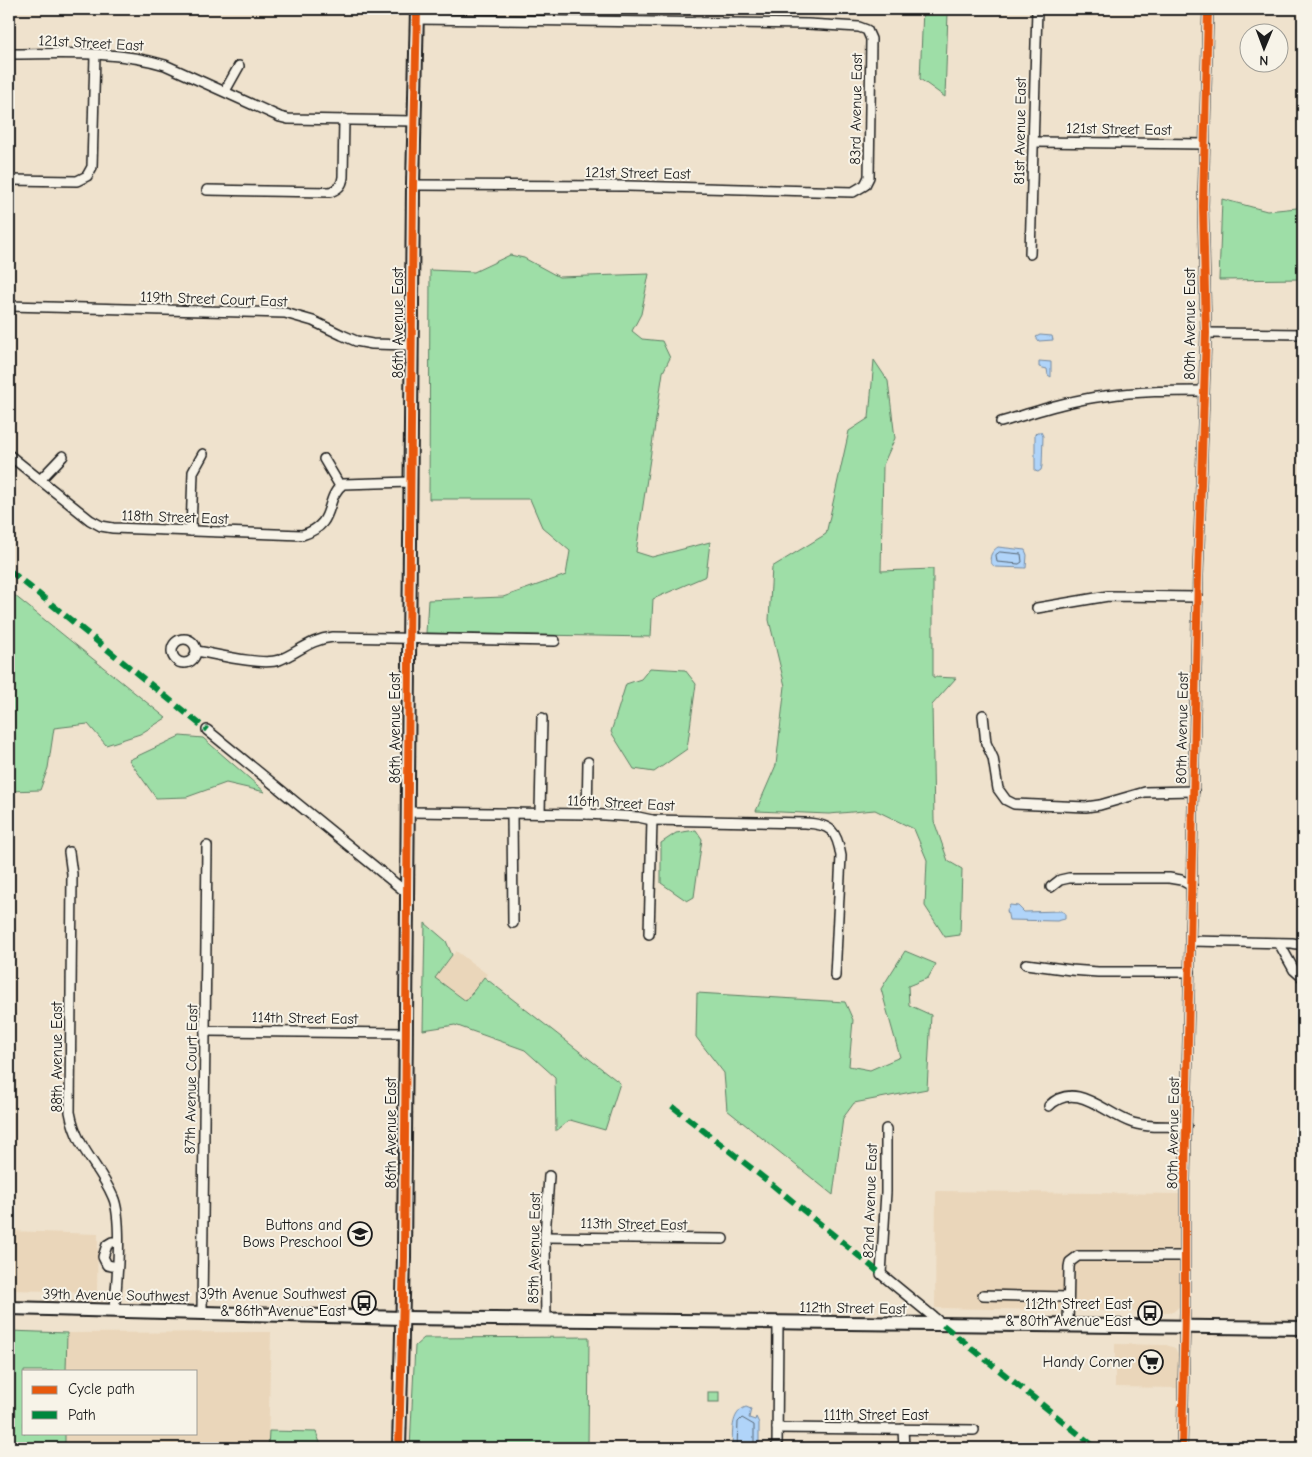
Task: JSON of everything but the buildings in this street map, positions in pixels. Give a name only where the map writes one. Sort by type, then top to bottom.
[{"type":"street","name":"81st Avenue East","points":[[1030,254],[1036,9]]},
{"type":"street","name":"80th Avenue East","points":[[1182,1448],[1198,597],[1206,333],[1203,206],[1208,9]]},
{"type":"street","name":"83rd Avenue East","points":[[417,14],[808,24],[859,27],[867,30],[870,34],[871,45],[869,177],[861,188]]},
{"type":"street","name":"86th Avenue East","points":[[399,1448],[403,1318],[413,186],[417,14]]},
{"type":"street","name":"121st Street East","points":[[9,54],[95,55],[146,59],[165,65],[288,119],[415,121]]},
{"type":"street","points":[[9,180],[77,181],[87,176],[92,167],[95,55]]},
{"type":"street","points":[[225,92],[239,66]]},
{"type":"street","points":[[207,190],[330,192],[338,188],[343,177],[344,119]]},
{"type":"street","name":"121st Street East","points":[[1034,142],[1204,144]]},
{"type":"street","name":"121st Street East","points":[[413,186],[627,186],[853,192],[861,188]]},
{"type":"street","name":"119th Street Court East","points":[[9,306],[285,314],[313,321],[342,335],[372,344],[412,345]]},
{"type":"street","points":[[1206,333],[1303,334]]},
{"type":"street","points":[[1000,422],[1067,403],[1102,396],[1133,392],[1204,391]]},
{"type":"street","points":[[191,531],[193,472],[203,454]]},
{"type":"street","name":"118th Street East","points":[[9,455],[90,520],[101,526],[113,528],[302,535],[311,532],[326,519],[335,491],[340,486]]},
{"type":"street","points":[[41,479],[63,456]]},
{"type":"street","points":[[324,459],[340,486],[346,483],[411,482]]},
{"type":"street","points":[[1037,608],[1108,596],[1198,597]]},
{"type":"street","points":[[197,651],[265,662],[279,660],[317,639],[325,638],[555,641]]},
{"type":"street","points":[[983,715],[986,743],[993,758],[998,789],[1006,800],[1014,804],[1086,807],[1100,805],[1145,792],[1194,791]]},
{"type":"street","points":[[540,813],[542,718]]},
{"type":"street","points":[[207,730],[407,892]]},
{"type":"street","points":[[587,814],[588,762]]},
{"type":"street","name":"116th Street East","points":[[408,812],[587,814],[638,817],[652,820],[817,824],[832,830],[838,838],[841,856],[835,976]]},
{"type":"street","points":[[512,813],[513,923]]},
{"type":"street","points":[[649,934],[652,820]]},
{"type":"street","name":"87th Avenue Court East","points":[[202,1313],[207,846]]},
{"type":"street","name":"88th Avenue East","points":[[69,852],[72,874],[70,1112],[72,1125],[82,1147],[114,1198],[118,1222],[114,1311]]},
{"type":"street","points":[[1051,887],[1060,880],[1069,878],[1168,878],[1181,880],[1192,886]]},
{"type":"street","points":[[1191,941],[1303,945]]},
{"type":"street","points":[[1279,943],[1294,970],[1303,978]]},
{"type":"street","points":[[1026,964],[1098,972],[1190,972]]},
{"type":"street","name":"114th Street East","points":[[205,1031],[406,1033]]},
{"type":"street","points":[[1049,1106],[1056,1099],[1078,1097],[1100,1105],[1130,1123],[1148,1126],[1187,1126]]},
{"type":"street","name":"82nd Avenue East","points":[[886,1129],[881,1274],[943,1325]]},
{"type":"street","name":"85th Avenue East","points":[[546,1320],[546,1237],[549,1176]]},
{"type":"street","name":"113th Street East","points":[[546,1237],[723,1239]]},
{"type":"street","points":[[117,1267],[107,1265],[104,1257],[107,1245],[118,1242]]},
{"type":"street","points":[[1068,1326],[1069,1267],[1070,1262],[1078,1256],[1185,1256]]},
{"type":"street","points":[[983,1295],[1068,1296]]},
{"type":"street","name":"39th Avenue Southwest","points":[[9,1308],[403,1318]]},
{"type":"street","name":"112th Street East","points":[[403,1318],[1303,1328]]},
{"type":"street","points":[[777,1448],[778,1323]]},
{"type":"street","name":"111th Street East","points":[[777,1428],[974,1430]]},
{"type":"street","points":[[903,1429],[904,1448]]},
{"type":"shaded area","points":[[456,951],[487,974],[467,1001],[435,978]]},
{"type":"shaded area","points":[[936,1191],[1181,1194],[1180,1306],[1173,1312],[935,1308]]},
{"type":"shaded area","points":[[9,1231],[98,1234],[97,1292],[9,1290]]},
{"type":"shaded area","points":[[271,1332],[268,1448],[65,1448],[65,1434],[198,1434],[198,1370],[66,1370],[67,1333]]},
{"type":"shaded area","points":[[1115,1344],[1166,1345],[1175,1348],[1178,1354],[1177,1388],[1115,1387]]},
{"type":"green space","points":[[923,9],[954,9],[948,13],[945,97],[920,79]]},
{"type":"green space","points":[[1303,188],[1303,279],[1219,280],[1222,199],[1267,211],[1297,208]]},
{"type":"green space","points":[[510,255],[524,258],[559,277],[649,274],[641,314],[632,331],[642,339],[662,341],[670,358],[663,372],[636,552],[652,557],[710,542],[706,576],[653,599],[651,637],[426,633],[428,600],[503,597],[566,575],[570,551],[542,527],[530,499],[429,499],[430,270],[474,272]]},
{"type":"green space","points":[[874,360],[888,381],[895,438],[883,465],[881,571],[933,569],[933,677],[956,678],[932,705],[934,821],[948,861],[962,869],[960,935],[945,937],[925,906],[927,860],[914,829],[875,810],[829,814],[756,811],[776,765],[785,686],[769,620],[772,567],[826,534],[849,431],[869,418]]},
{"type":"green space","points":[[9,591],[166,718],[140,734],[106,745],[88,724],[54,728],[48,768],[40,790],[9,791]]},
{"type":"green space","points":[[650,668],[685,670],[696,684],[687,749],[654,772],[634,769],[611,732],[626,684],[641,679]]},
{"type":"green space","points":[[180,736],[203,738],[265,792],[226,783],[187,797],[156,798],[129,760]]},
{"type":"green space","points":[[696,830],[702,839],[694,897],[687,901],[661,883],[661,843],[676,833]]},
{"type":"green space","points":[[425,923],[446,941],[452,955],[435,978],[466,1001],[484,977],[620,1083],[605,1130],[570,1120],[556,1131],[555,1077],[525,1050],[455,1025],[423,1030]]},
{"type":"green space","points":[[905,951],[936,964],[928,978],[908,986],[909,1005],[931,1015],[927,1089],[854,1103],[843,1118],[833,1195],[727,1110],[724,1073],[696,1037],[697,993],[845,1002],[853,1020],[849,1066],[870,1070],[900,1057],[881,989]]},
{"type":"green space","points":[[9,1331],[67,1333],[66,1370],[22,1370],[22,1434],[65,1434],[65,1448],[9,1448]]},
{"type":"green space","points":[[589,1337],[588,1448],[410,1448],[415,1346],[424,1338]]},
{"type":"green space","points":[[708,1392],[719,1392],[719,1402],[708,1402]]},
{"type":"green space","points":[[269,1431],[316,1432],[322,1448],[268,1448]]},
{"type":"water","points":[[1040,335],[1052,336],[1053,340],[1039,341],[1036,337]]},
{"type":"water","points":[[1039,361],[1051,362],[1051,377],[1048,375],[1047,369],[1039,367]]},
{"type":"water","points":[[1041,432],[1043,436],[1042,466],[1038,472],[1035,471],[1035,434]]},
{"type":"water","points":[[998,547],[1025,550],[1027,555],[1026,568],[995,567],[990,557]]},
{"type":"water","points":[[1010,905],[1018,906],[1024,912],[1061,911],[1065,913],[1065,919],[1057,921],[1009,920],[1007,910]]},
{"type":"water","points":[[746,1407],[751,1409],[749,1418],[755,1420],[756,1417],[759,1423],[759,1448],[732,1448],[733,1424],[737,1414]]},
{"type":"marked path","points":[[9,570],[207,730]]},
{"type":"marked path","points":[[672,1106],[769,1182],[881,1274]]},
{"type":"marked path","points":[[943,1325],[1096,1448]]},
{"type":"cycle path","points":[[399,1448],[404,1257],[413,185],[417,9]]},
{"type":"cycle path","points":[[1182,1448],[1185,1179],[1198,575],[1206,333],[1203,206],[1208,9]]},
{"type":"place","name":"Buttons and Bows Preschool","points":[[360,1234]]},
{"type":"place","name":"39th Avenue Southwest & 86th Avenue East","points":[[364,1303]]},
{"type":"place","name":"112th Street East & 80th Avenue East","points":[[1150,1313]]},
{"type":"place","name":"Handy Corner","points":[[1151,1362]]}]
